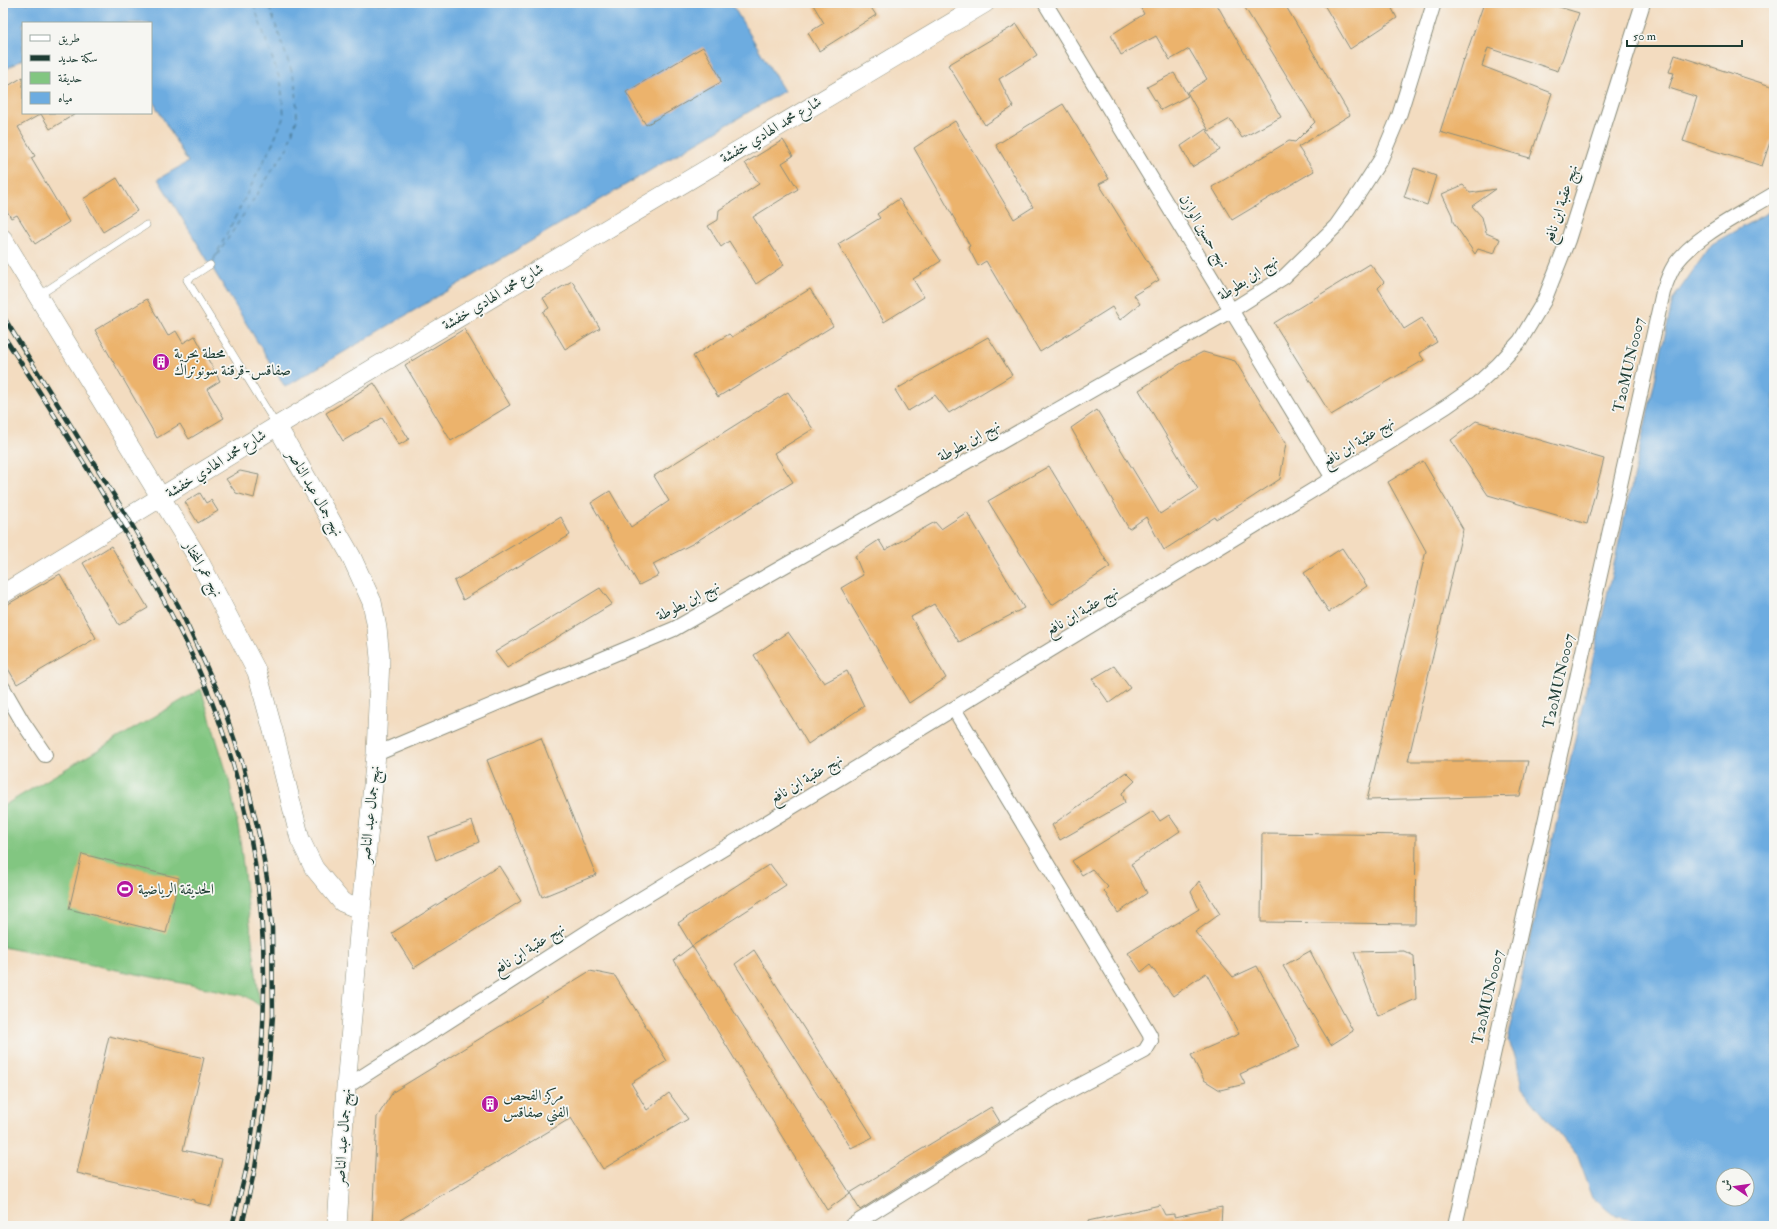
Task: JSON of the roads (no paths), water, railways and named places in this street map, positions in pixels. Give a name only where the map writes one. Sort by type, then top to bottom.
[{"type":"street","name":"شارع محمد الهادي خفشة","points":[[3,594],[277,426],[985,3]]},
{"type":"street","name":"نهج حسين الوازن","points":[[1045,3],[1333,478]]},
{"type":"street","name":"نهج ابن بطوطة","points":[[376,754],[674,629],[1232,310],[1284,277],[1336,226],[1359,194],[1381,159],[1399,116],[1434,3]]},
{"type":"street","name":"نهج عقبة ابن نافع","points":[[346,1087],[603,922],[1333,478],[1447,406],[1474,387],[1498,365],[1520,341],[1544,301],[1568,240],[1642,3]]},
{"type":"street","name":"T20MUN0007","points":[[1455,1226],[1663,292],[1673,267],[1680,258],[1709,233],[1774,194]]},
{"type":"street","name":"نهج عمرالمختار","points":[[3,239],[196,555],[257,672],[276,738],[300,839],[314,868],[342,902],[361,910]]},
{"type":"street","name":"نهج جمال عبد الناصر","points":[[277,426],[352,556],[372,602],[377,628],[380,658],[376,754],[346,1087],[337,1226]]},
{"type":"street","points":[[3,688],[22,722],[46,755]]},
{"type":"street","points":[[851,1226],[1052,1100],[1145,1051],[1150,1041],[1150,1035],[954,709]]},
{"type":"lane","points":[[38,296],[146,225]]},
{"type":"lane","points":[[210,265],[187,280],[277,426]]},
{"type":"water","points":[[3,3],[731,3],[784,91],[285,387],[158,179],[188,162],[152,100],[152,22],[22,22],[22,60],[3,71]]},
{"type":"water","points":[[1774,209],[1774,1226],[1659,1226],[1615,1216],[1593,1198],[1578,1157],[1522,1089],[1517,1061],[1508,1040],[1673,299],[1712,244]]},
{"type":"railway","points":[[3,316],[128,518],[178,605],[219,694],[243,765],[261,843],[268,885],[272,928],[273,1015],[267,1091],[255,1168],[242,1226]]},
{"type":"railway","points":[[3,335],[106,500],[177,625],[195,661],[210,697],[228,747],[242,797],[260,900],[264,1003],[261,1056],[251,1144],[244,1181],[232,1226]]},
{"type":"place","name":"محطة بحرية صفاقس-قرقنة سونوتراك","points":[[161,362]]},
{"type":"place","name":"الحديقة الرياضية","points":[[125,889]]},
{"type":"place","name":"مركز الفحص الفني صفاقس","points":[[490,1104]]}]
